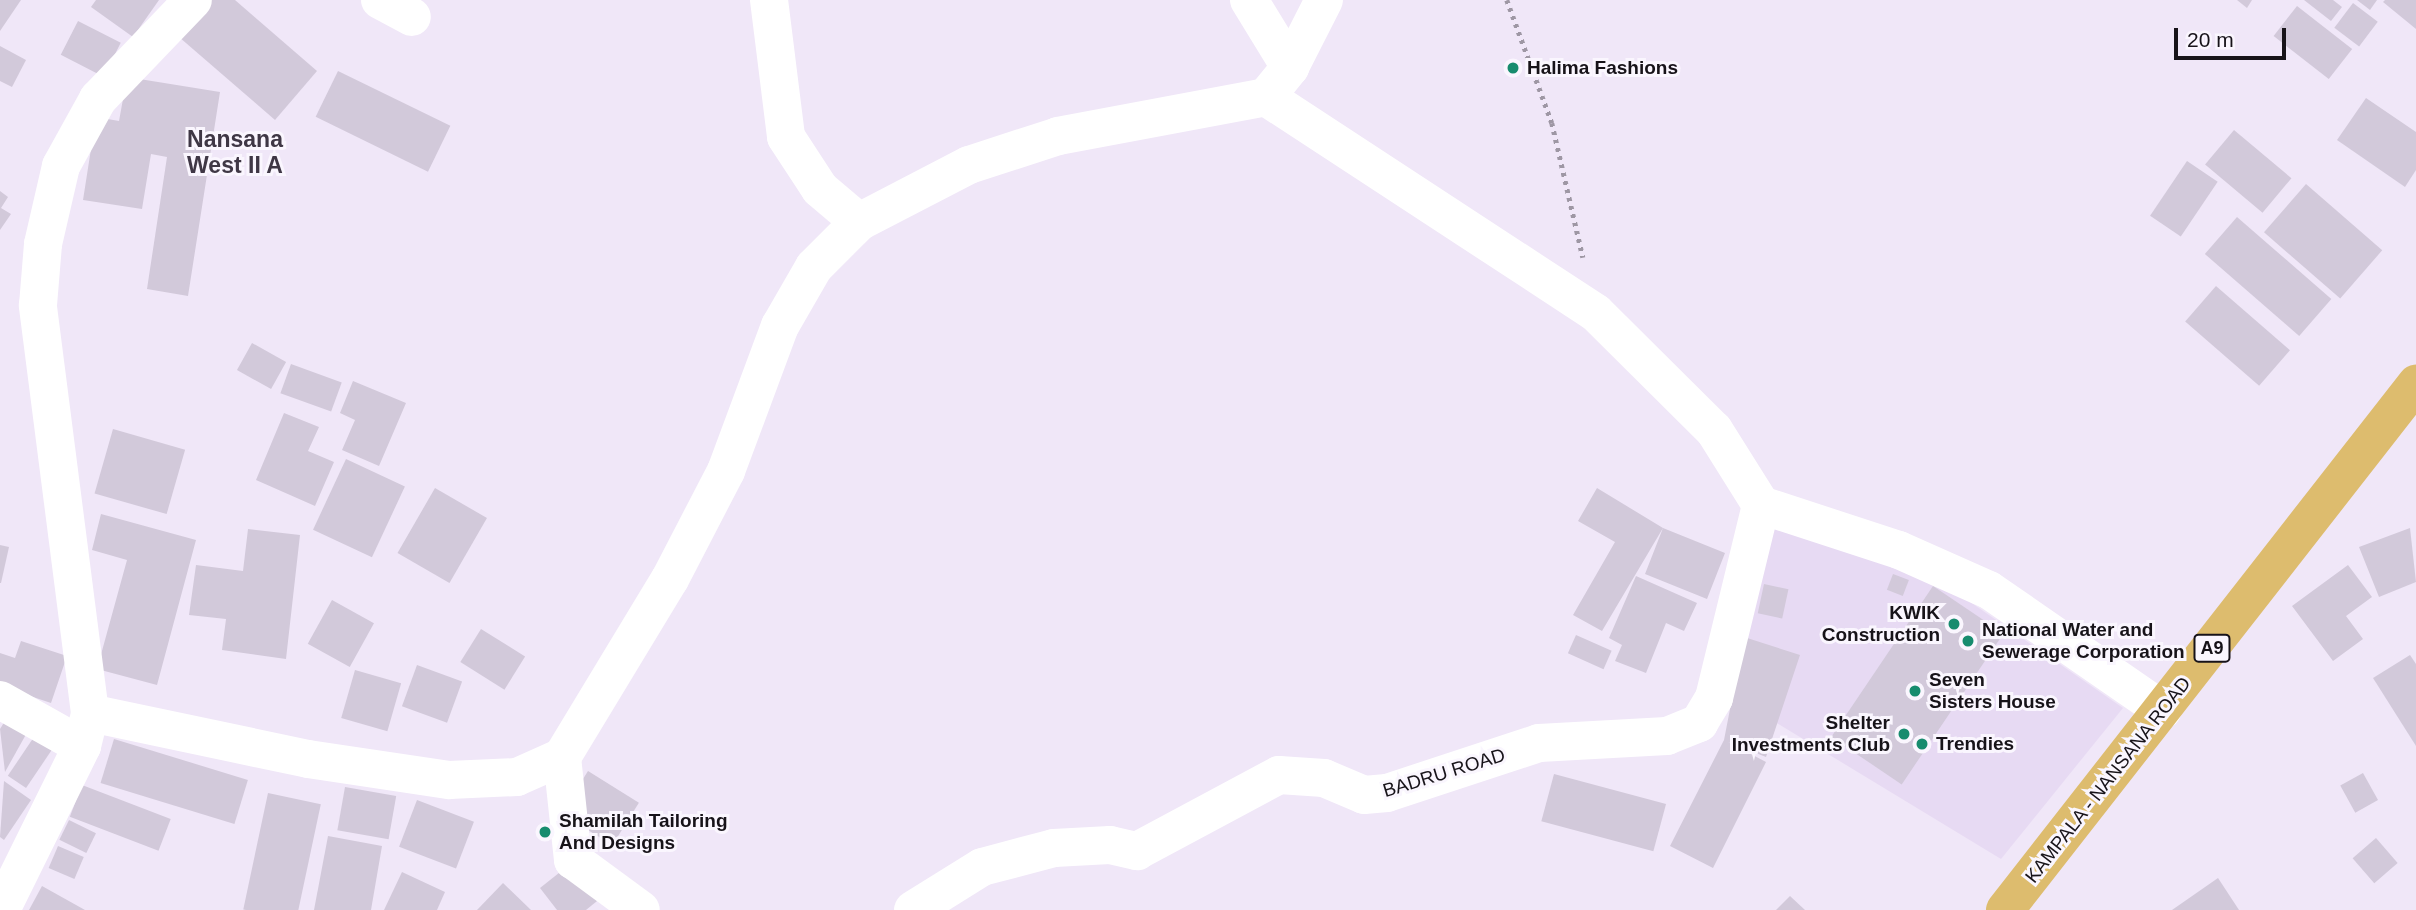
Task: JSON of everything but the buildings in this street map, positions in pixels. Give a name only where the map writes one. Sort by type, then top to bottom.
[{"type":"main road","name":"KAMPALA - NANSANA ROAD","points":[[2005,910],[2416,384]]},
{"type":"street","points":[[1,910],[86,730],[38,304],[43,244],[61,166],[98,99],[193,0]]},
{"type":"street","points":[[769,0],[786,137],[820,189],[859,222]]},
{"type":"street","points":[[1249,0],[1290,66]]},
{"type":"street","points":[[0,700],[86,730],[449,780],[517,777],[562,757],[670,579],[726,471],[779,326],[814,267],[859,222],[970,165],[1058,136],[1266,97],[1290,66],[1324,0]]},
{"type":"street","points":[[1266,97],[1596,313],[1714,430],[1761,505],[1899,550],[1989,590],[2162,710]]},
{"type":"street","name":"BADRU ROAD","points":[[913,910],[982,867],[1042,851],[1084,844],[1137,851],[1183,831],[1241,790],[1279,775],[1324,778],[1364,795],[1387,793],[1539,743],[1667,736],[1699,723],[1714,698],[1761,505]]},
{"type":"street","points":[[562,757],[573,860],[640,910]]},
{"type":"path","points":[[1507,0],[1552,123],[1596,313]]},
{"type":"shaded area","points":[[1769,527],[1927,572],[2123,708],[2001,859],[1734,697]]},
{"type":"place","name":"Halima Fashions","points":[[1513,68]]},
{"type":"place","name":"KWIK Construction","points":[[1954,624]]},
{"type":"place","name":"National Water and Sewerage Corporation","points":[[1968,641]]},
{"type":"place","name":"Seven Sisters House","points":[[1915,691]]},
{"type":"place","name":"Shelter Investments Club","points":[[1904,734]]},
{"type":"place","name":"Trendies","points":[[1922,744]]},
{"type":"place","name":"Shamilah Tailoring And Designs","points":[[545,832]]},
{"type":"district","name":"Nansana West II A","points":[[235,152]]}]
